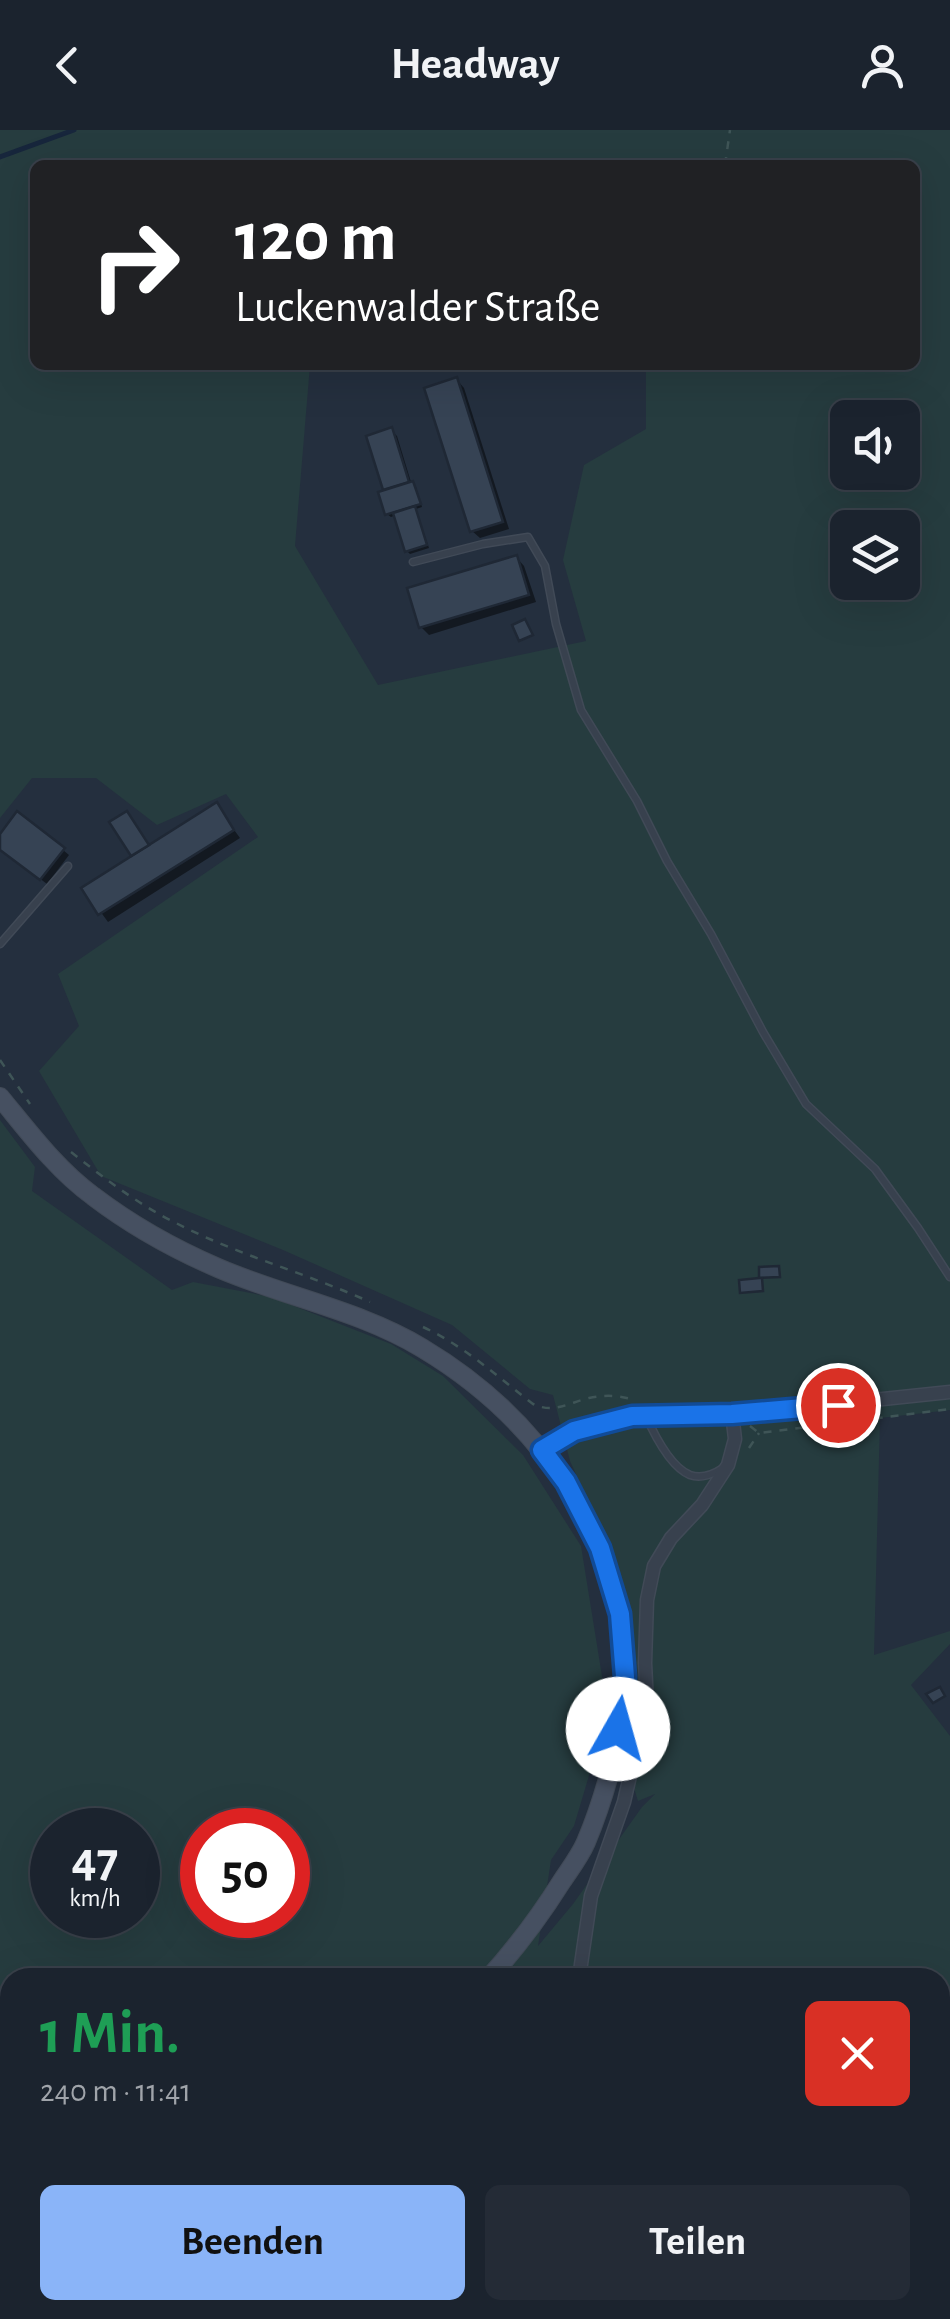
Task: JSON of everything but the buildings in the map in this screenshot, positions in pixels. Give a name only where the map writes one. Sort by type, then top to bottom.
[{"type":"main road","points":[[0,1097],[73,1178],[158,1239],[219,1268],[358,1317],[421,1347],[484,1391],[542,1450],[566,1482],[600,1548],[620,1614],[625,1677],[618,1729],[606,1788],[584,1846],[533,1927],[498,1968]]},
{"type":"street","points":[[542,1450],[574,1431],[644,1414],[732,1414],[950,1392]]},
{"type":"street","points":[[580,1968],[591,1896],[624,1802],[647,1702],[647,1600],[654,1566],[728,1465],[734,1440],[732,1414]]},
{"type":"lane","points":[[413,562],[528,537],[545,566],[556,624],[581,710],[637,801],[763,1032],[806,1104],[876,1169],[950,1277]]},
{"type":"lane","points":[[0,944],[68,866]]},
{"type":"lane","points":[[644,1414],[656,1438],[691,1476],[714,1474],[728,1465]]},
{"type":"path","points":[[725,160],[730,130]]},
{"type":"path","points":[[0,1060],[35,1112]]},
{"type":"path","points":[[732,1414],[759,1433],[950,1409]]},
{"type":"path","points":[[749,1449],[759,1433]]},
{"type":"green space","points":[[0,130],[950,130],[950,1410],[880,1418],[874,1655],[950,1631],[950,1644],[911,1685],[950,1736],[950,1968],[0,1968],[0,1120],[35,1167],[32,1191],[172,1290],[193,1282],[271,1297],[391,1344],[443,1376],[523,1455],[581,1546],[606,1701],[599,1742],[574,1826],[551,1860],[538,1946],[655,1794],[638,1801],[630,1775],[646,1727],[609,1547],[570,1461],[553,1395],[530,1389],[452,1325],[283,1250],[101,1176],[39,1071],[79,1026],[58,974],[258,837],[226,794],[157,825],[96,778],[32,778],[0,818]],"holes":[[[30,160],[920,160],[920,370],[646,370],[646,429],[584,465],[563,560],[586,641],[378,685],[295,546],[310,370],[30,370]]]},
{"type":"waterway","points":[[0,157],[74,130]]},
{"type":"route","points":[[618,1729],[625,1677],[620,1614],[600,1548],[566,1482],[542,1450],[574,1431],[644,1414],[732,1414],[838,1405]]}]
